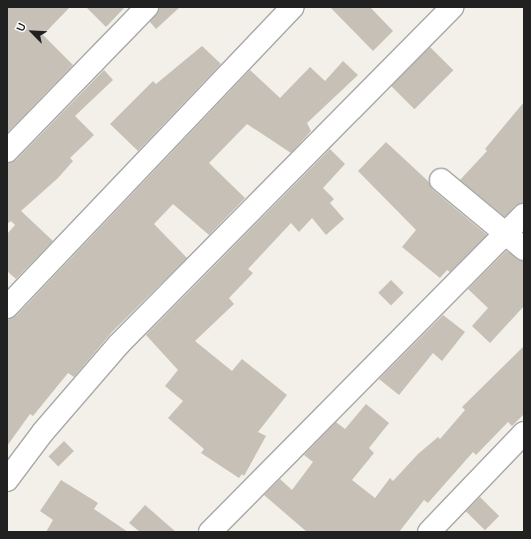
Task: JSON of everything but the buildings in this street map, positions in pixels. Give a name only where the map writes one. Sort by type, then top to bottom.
[{"type":"street","points":[[7,151],[147,7]]},
{"type":"street","points":[[7,307],[293,7]]},
{"type":"street","points":[[7,480],[43,432],[119,344],[452,7]]},
{"type":"street","points":[[441,180],[524,249]]},
{"type":"street","points":[[210,532],[524,215]]},
{"type":"street","points":[[429,532],[524,433]]}]
